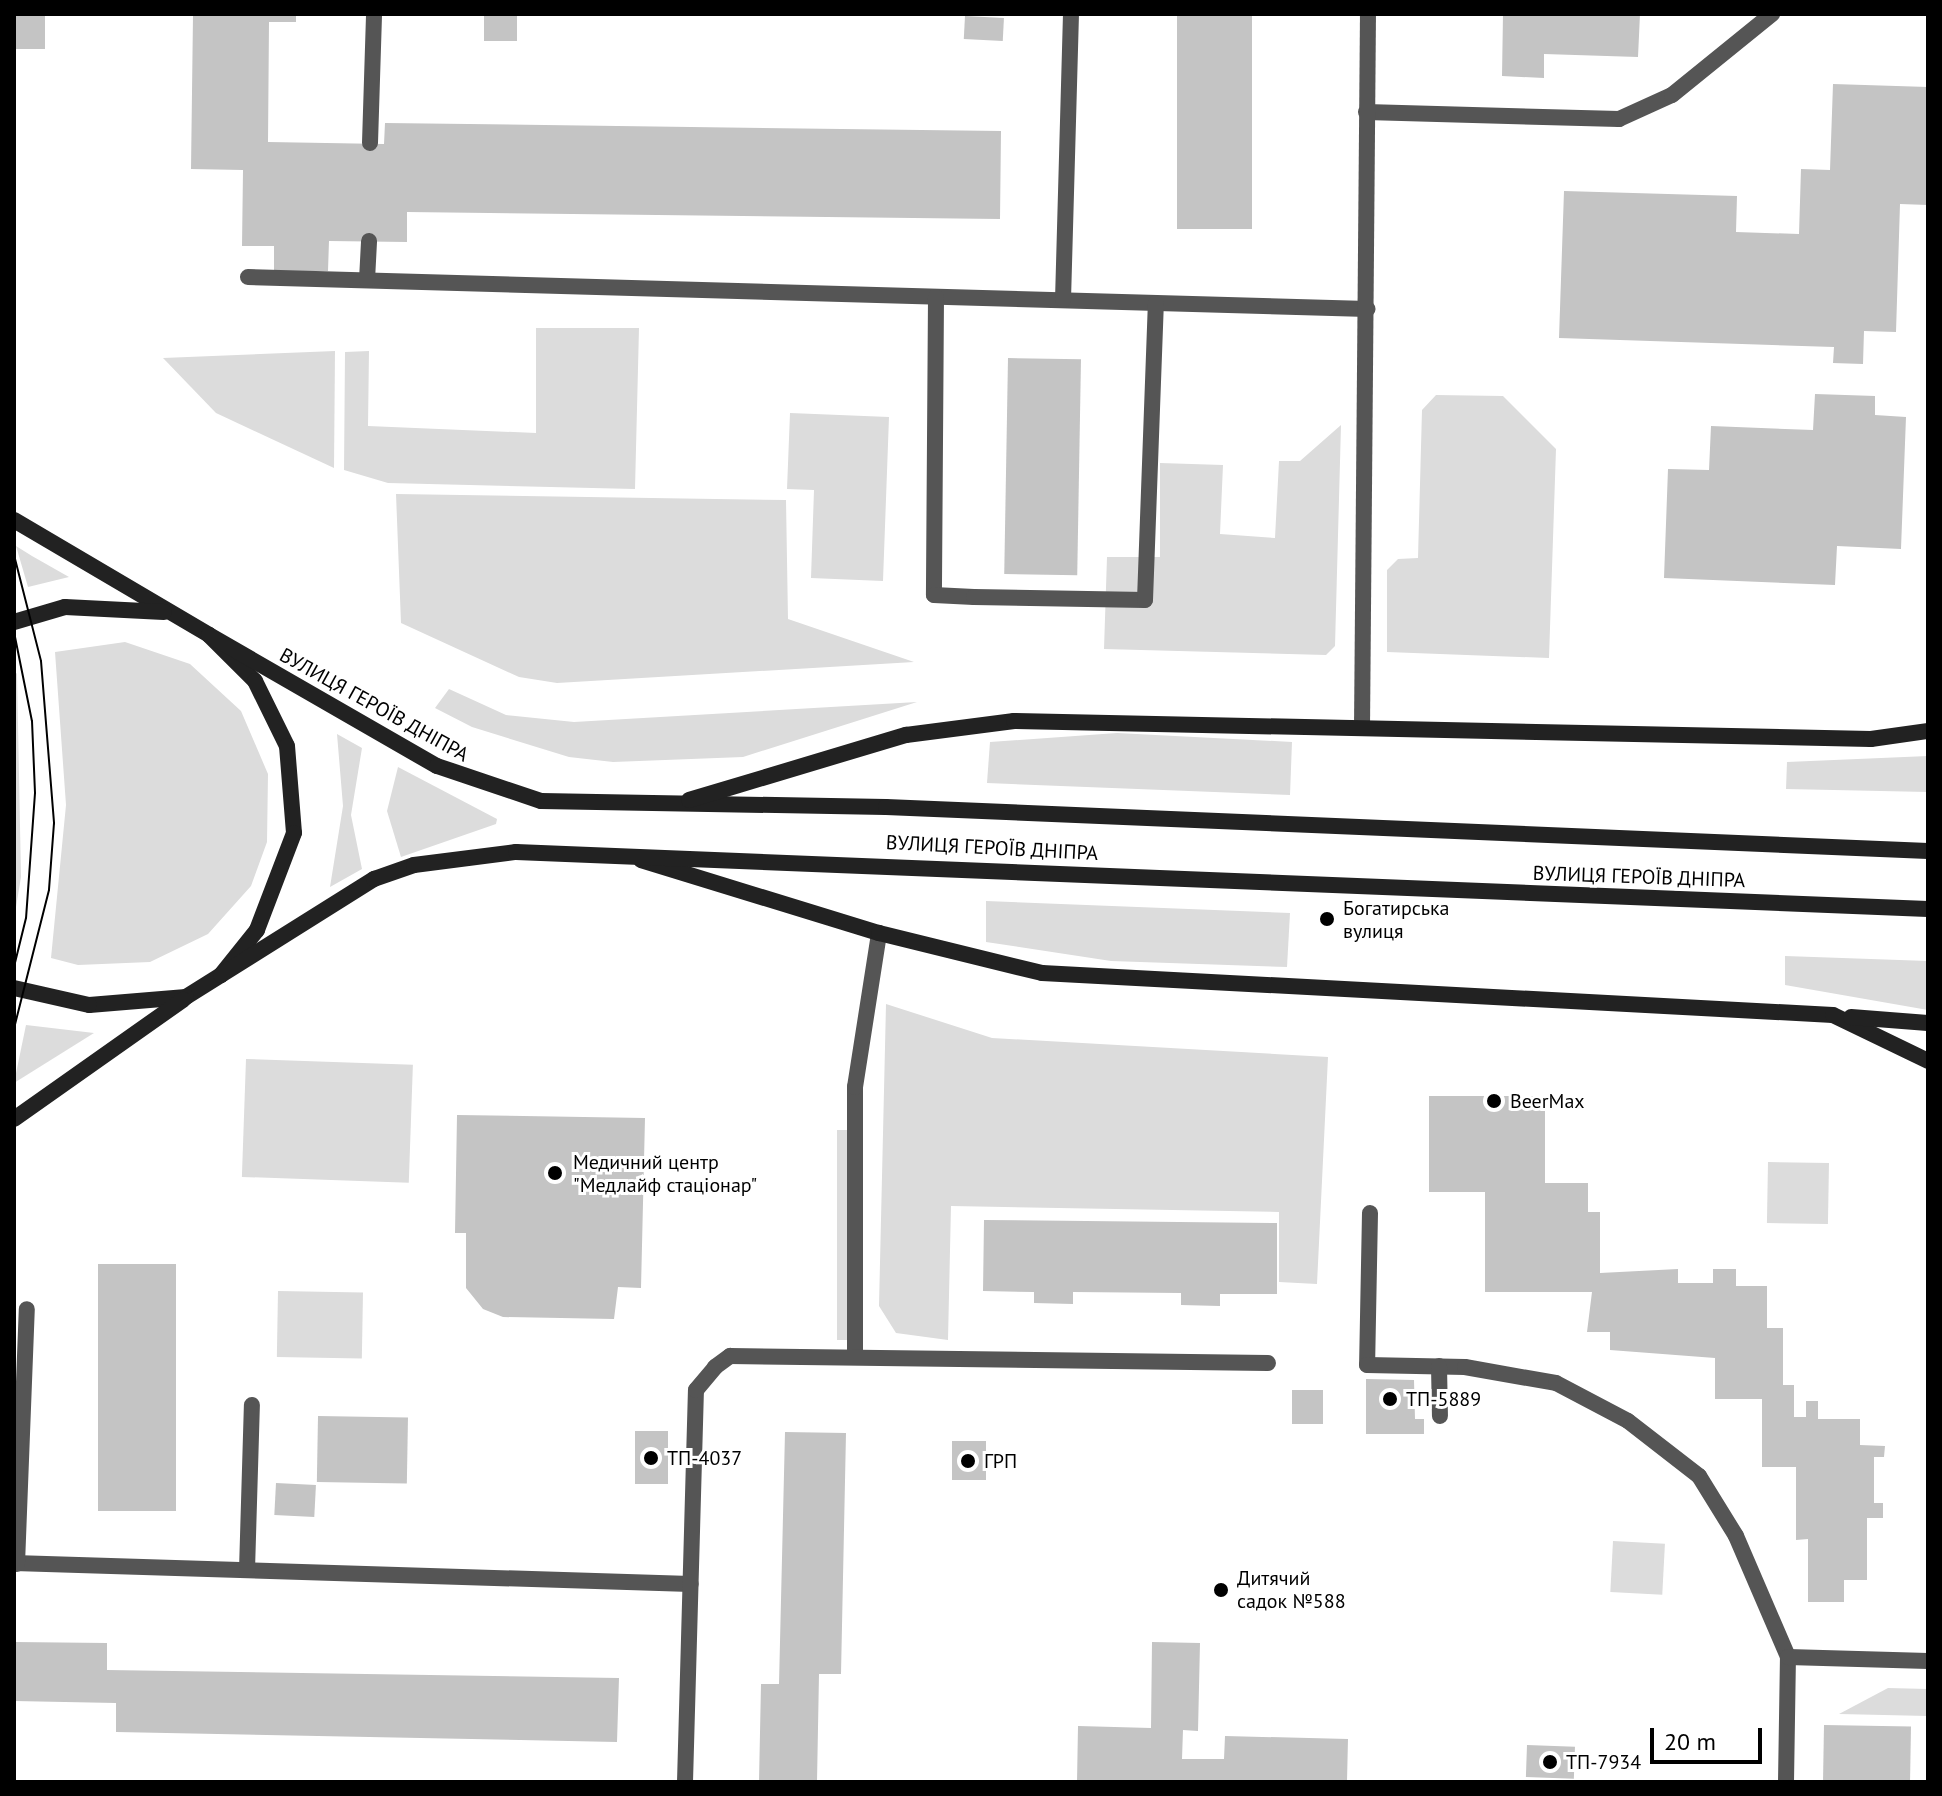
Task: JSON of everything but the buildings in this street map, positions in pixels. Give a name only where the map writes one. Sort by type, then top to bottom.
[{"type":"main road","points":[[14,520],[209,635],[255,681],[276,714],[294,788],[294,833],[279,889],[221,975]]},
{"type":"main road","points":[[14,622],[65,607],[173,614]]},
{"type":"main road","name":"ВУЛИЦЯ ГЕРОЇВ ДНІПРА","points":[[209,635],[475,784],[541,801],[667,806],[886,807],[1928,851]]},
{"type":"main road","name":"ВУЛИЦЯ ГЕРОЇВ ДНІПРА","points":[[667,806],[963,724],[1362,728],[1871,739],[1928,731]]},
{"type":"main road","name":"ВУЛИЦЯ ГЕРОЇВ ДНІПРА","points":[[186,997],[374,879],[414,865],[516,852],[620,853],[1928,909]]},
{"type":"main road","points":[[620,853],[879,933],[1042,973],[1107,980],[1833,1015],[1928,1023]]},
{"type":"main road","points":[[14,988],[89,1005],[186,997]]},
{"type":"main road","points":[[14,1119],[186,997]]},
{"type":"main road","points":[[1833,1015],[1928,1061]]},
{"type":"lane","points":[[370,143],[374,14]]},
{"type":"lane","points":[[1063,300],[1071,14]]},
{"type":"lane","points":[[1362,728],[1368,309],[1368,14]]},
{"type":"lane","points":[[1366,112],[1619,119],[1672,95],[1772,14]]},
{"type":"lane","points":[[367,280],[369,241]]},
{"type":"lane","points":[[248,277],[1368,309]]},
{"type":"lane","points":[[936,297],[934,595],[974,597],[1145,600],[1156,303]]},
{"type":"lane","points":[[855,1356],[855,1087],[879,933]]},
{"type":"lane","points":[[1370,1213],[1367,1365],[1439,1366],[1556,1383],[1628,1421],[1699,1476],[1736,1536],[1788,1657],[1786,1782]]},
{"type":"lane","points":[[27,1309],[16,1564],[691,1584]]},
{"type":"lane","points":[[685,1782],[696,1390],[705,1376],[730,1356],[1268,1363]]},
{"type":"lane","points":[[1439,1366],[1440,1416]]},
{"type":"lane","points":[[247,1570],[252,1405]]},
{"type":"lane","points":[[1788,1657],[1928,1661]]},
{"type":"shaded area","points":[[536,328],[639,328],[635,489],[388,483],[344,470],[345,352],[369,351],[368,426],[536,433]]},
{"type":"shaded area","points":[[335,351],[334,468],[216,413],[163,358]]},
{"type":"shaded area","points":[[1436,395],[1503,396],[1556,449],[1549,658],[1387,652],[1387,570],[1398,559],[1418,558],[1422,410]]},
{"type":"shaded area","points":[[790,413],[889,417],[883,581],[811,578],[814,490],[787,489]]},
{"type":"shaded area","points":[[1341,425],[1335,646],[1326,655],[1104,649],[1107,557],[1160,557],[1160,463],[1223,465],[1220,534],[1275,538],[1279,461],[1300,461]]},
{"type":"shaded area","points":[[396,494],[786,500],[788,619],[914,662],[557,683],[519,677],[401,623]]},
{"type":"shaded area","points":[[16,546],[32,556],[69,577],[28,587]]},
{"type":"shaded area","points":[[125,642],[190,664],[241,711],[268,774],[267,842],[251,886],[208,934],[150,962],[78,965],[51,958],[66,805],[55,652]]},
{"type":"shaded area","points":[[17,673],[21,877],[14,919],[14,675]]},
{"type":"shaded area","points":[[449,689],[506,715],[574,722],[917,702],[743,757],[613,762],[569,757],[472,727],[435,708]]},
{"type":"shaded area","points":[[1117,733],[1292,742],[1290,795],[987,783],[990,742]]},
{"type":"shaded area","points":[[337,734],[362,748],[351,815],[362,869],[330,887],[343,806]]},
{"type":"shaded area","points":[[1928,756],[1928,792],[1786,789],[1787,762]]},
{"type":"shaded area","points":[[398,767],[497,819],[496,824],[401,857],[387,811]]},
{"type":"shaded area","points":[[986,901],[1290,913],[1287,967],[1111,961],[986,942]]},
{"type":"shaded area","points":[[1785,956],[1928,961],[1928,1010],[1785,985]]},
{"type":"shaded area","points":[[886,1004],[992,1038],[1328,1057],[1317,1284],[1279,1282],[1279,1212],[951,1206],[948,1340],[896,1333],[879,1306]]},
{"type":"shaded area","points":[[26,1025],[94,1033],[14,1083]]},
{"type":"shaded area","points":[[246,1059],[413,1065],[409,1183],[242,1177]]},
{"type":"shaded area","points":[[837,1130],[847,1130],[847,1340],[837,1340]]},
{"type":"shaded area","points":[[1768,1162],[1829,1163],[1828,1224],[1767,1223]]},
{"type":"shaded area","points":[[278,1291],[363,1292],[362,1358],[277,1357]]},
{"type":"shaded area","points":[[1613,1541],[1665,1544],[1662,1595],[1610,1592]]},
{"type":"shaded area","points":[[1888,1688],[1928,1689],[1928,1716],[1839,1714]]},
{"type":"tram line","points":[[14,555],[41,661],[54,823],[49,890],[14,1028]]},
{"type":"tram line","points":[[14,632],[32,721],[35,793],[26,918],[14,967]]},
{"type":"place","name":"Богатирська вулиця","points":[[1327,919]]},
{"type":"place","name":"BeerMax","points":[[1494,1101]]},
{"type":"place","name":"Медичний центр \"Медлайф стаціонар\"","points":[[555,1173]]},
{"type":"place","name":"ТП-5889","points":[[1390,1399]]},
{"type":"place","name":"ТП-4037","points":[[651,1458]]},
{"type":"place","name":"ГРП","points":[[968,1461]]},
{"type":"place","name":"Дитячий садок №588","points":[[1221,1590]]},
{"type":"place","name":"ТП-7934","points":[[1550,1762]]}]
